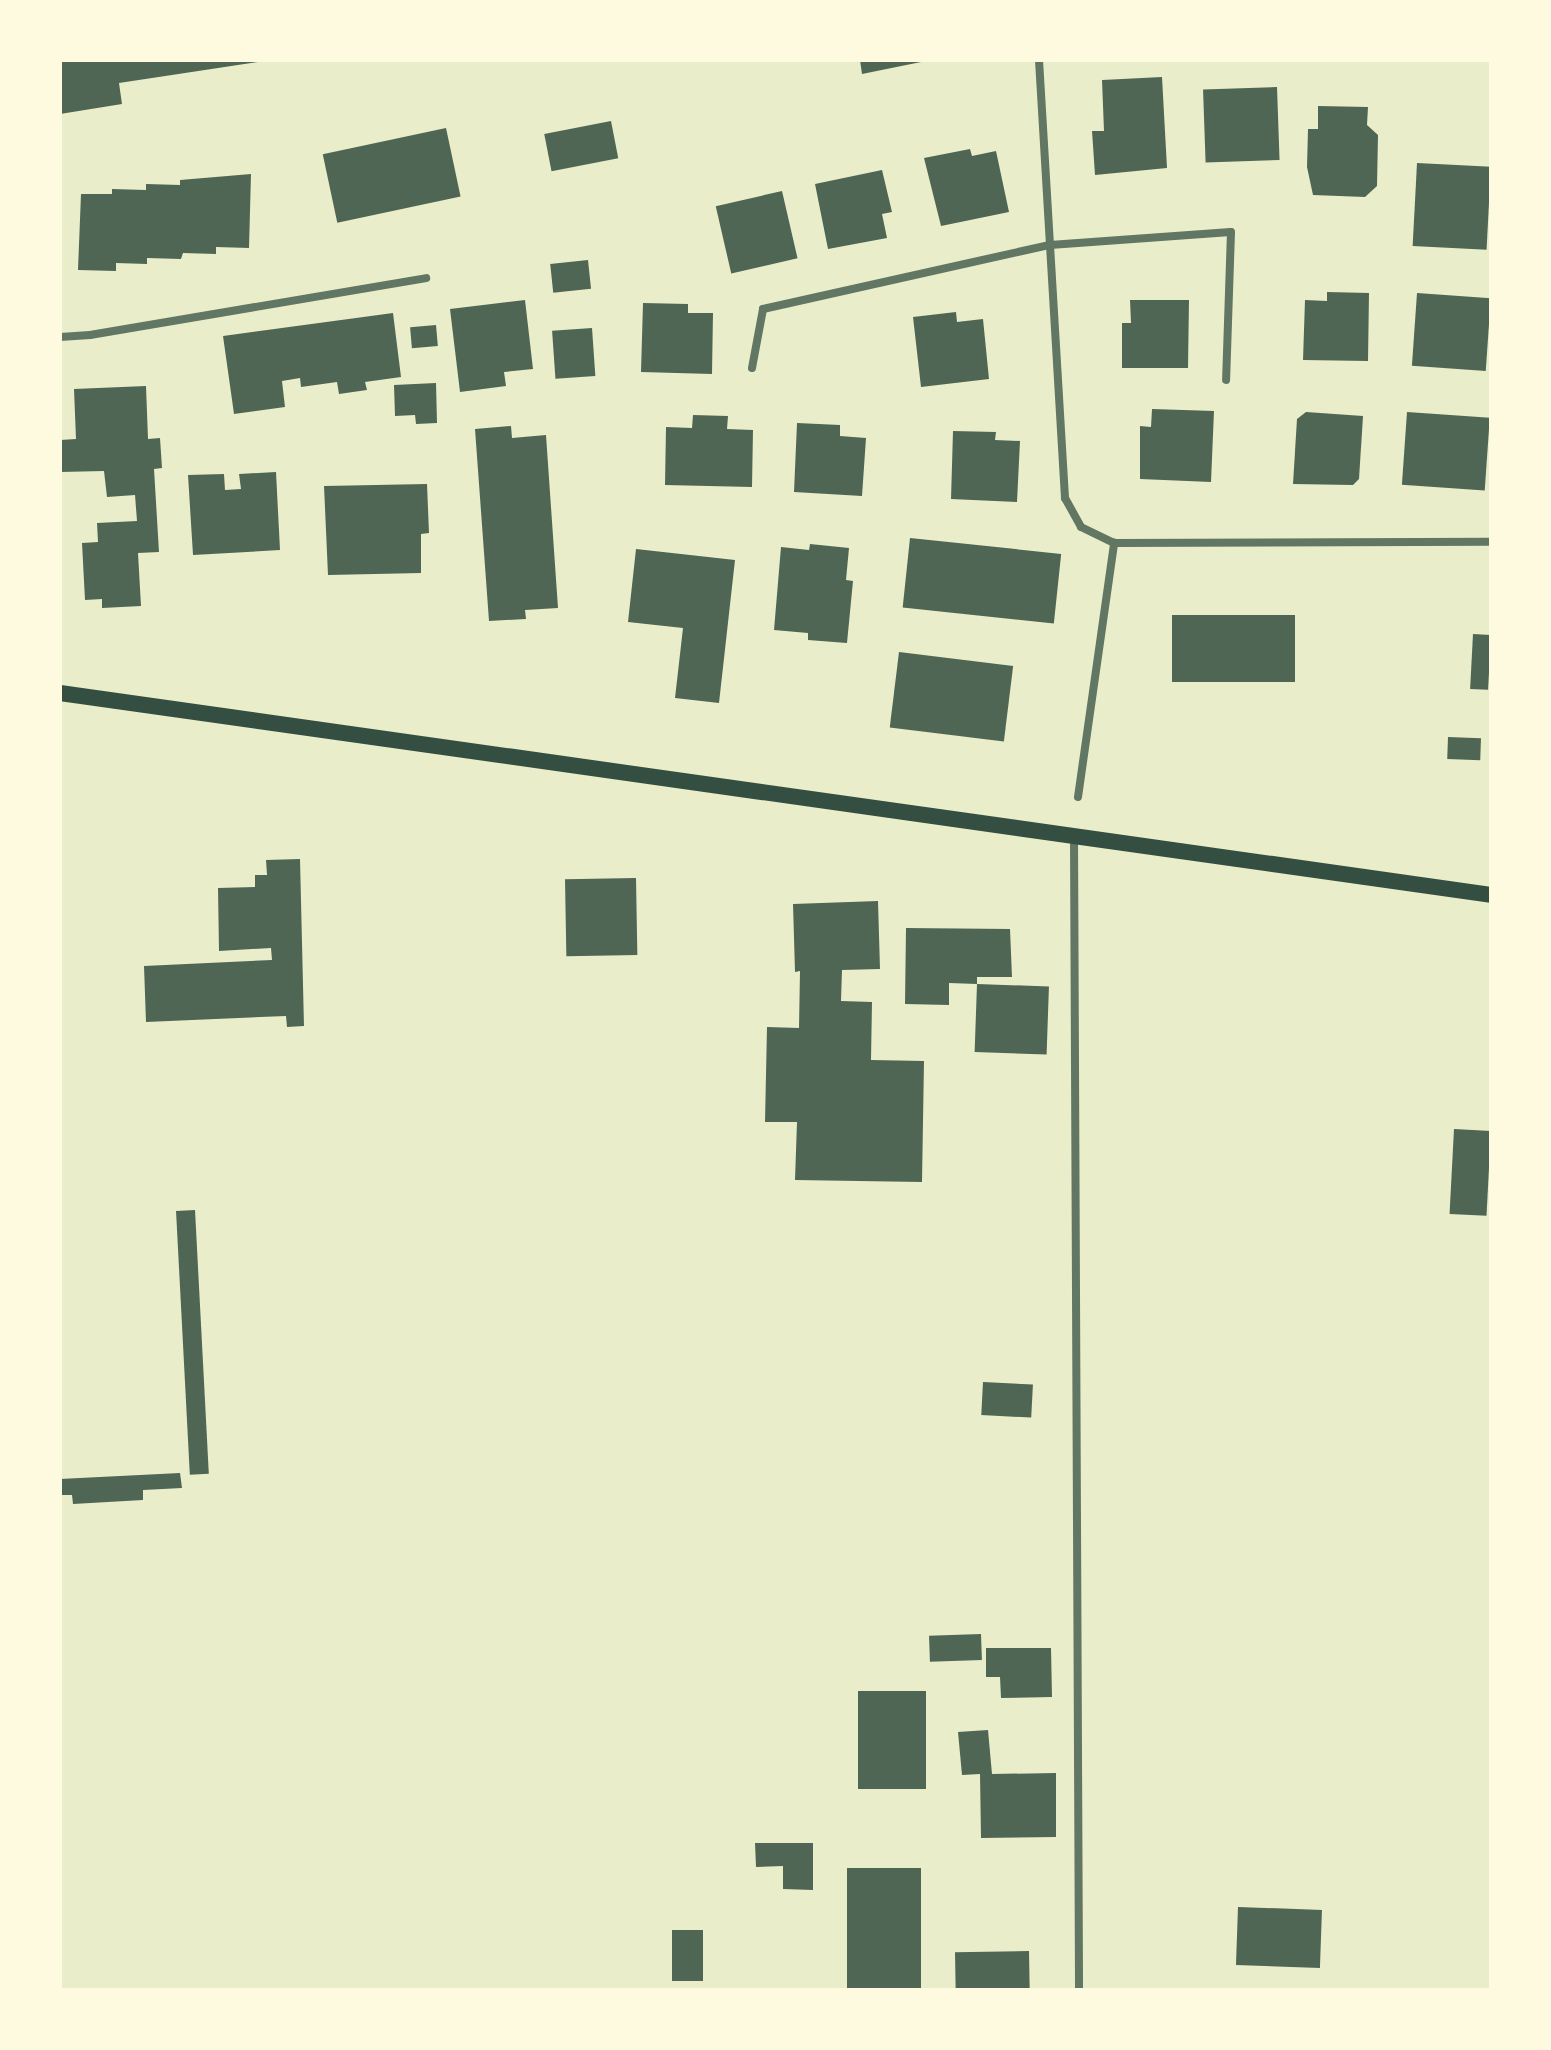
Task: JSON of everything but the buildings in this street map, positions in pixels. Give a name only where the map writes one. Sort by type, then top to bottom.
[{"type":"main road","points":[[60,693],[1491,895]]},
{"type":"street","points":[[1039,60],[1065,498],[1081,527],[1114,543],[1491,542]]},
{"type":"street","points":[[752,368],[763,309],[1050,245],[1231,232],[1226,380]]},
{"type":"street","points":[[60,337],[90,335],[426,278]]},
{"type":"street","points":[[1078,797],[1114,543]]},
{"type":"street","points":[[1074,834],[1079,1990]]}]
